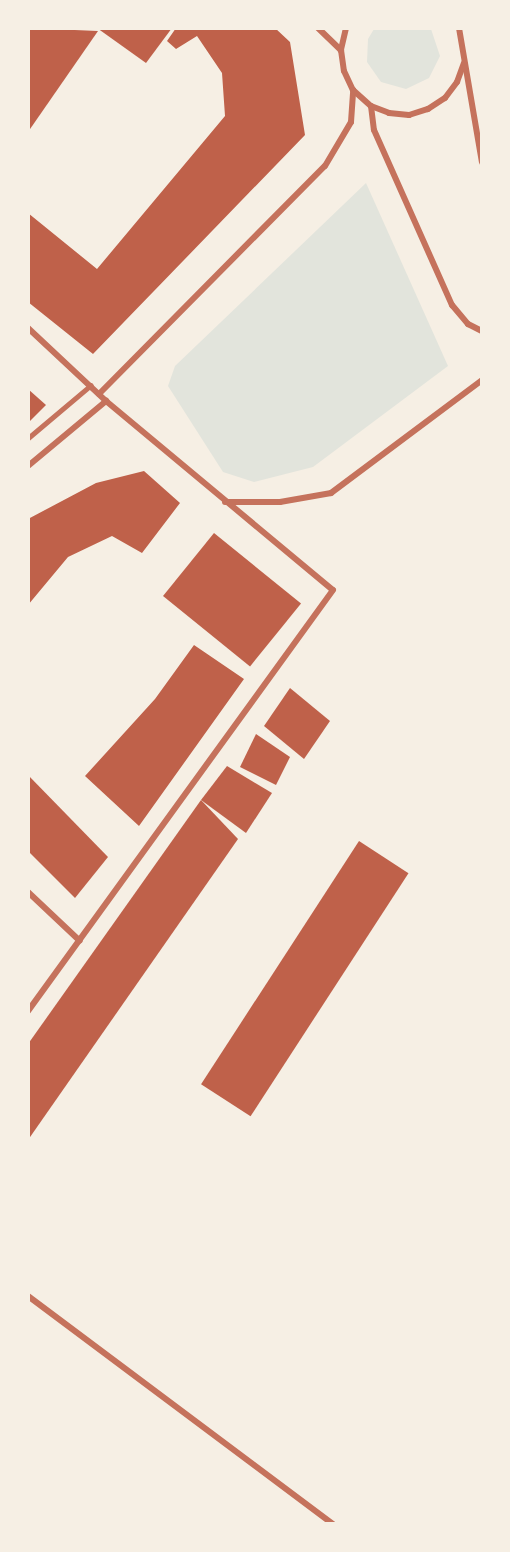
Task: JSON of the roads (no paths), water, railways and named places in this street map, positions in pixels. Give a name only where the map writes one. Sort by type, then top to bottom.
[{"type":"street","points":[[318,28],[341,50]]},
{"type":"street","points":[[346,28],[341,50],[344,71],[353,90],[370,106],[389,113],[409,115],[428,110],[445,98],[464,63]]},
{"type":"street","points":[[459,28],[482,162]]},
{"type":"street","points":[[99,394],[325,166],[351,122],[353,90]]},
{"type":"street","points":[[370,106],[374,130],[452,305],[468,324],[482,331]]},
{"type":"street","points":[[28,328],[106,401],[224,502],[333,590],[28,1011]]},
{"type":"street","points":[[224,502],[280,502],[331,493],[482,380]]},
{"type":"street","points":[[28,438],[91,386]]},
{"type":"street","points":[[28,466],[106,401]]},
{"type":"street","points":[[28,892],[80,941]]},
{"type":"street","points":[[28,1296],[333,1524]]}]
